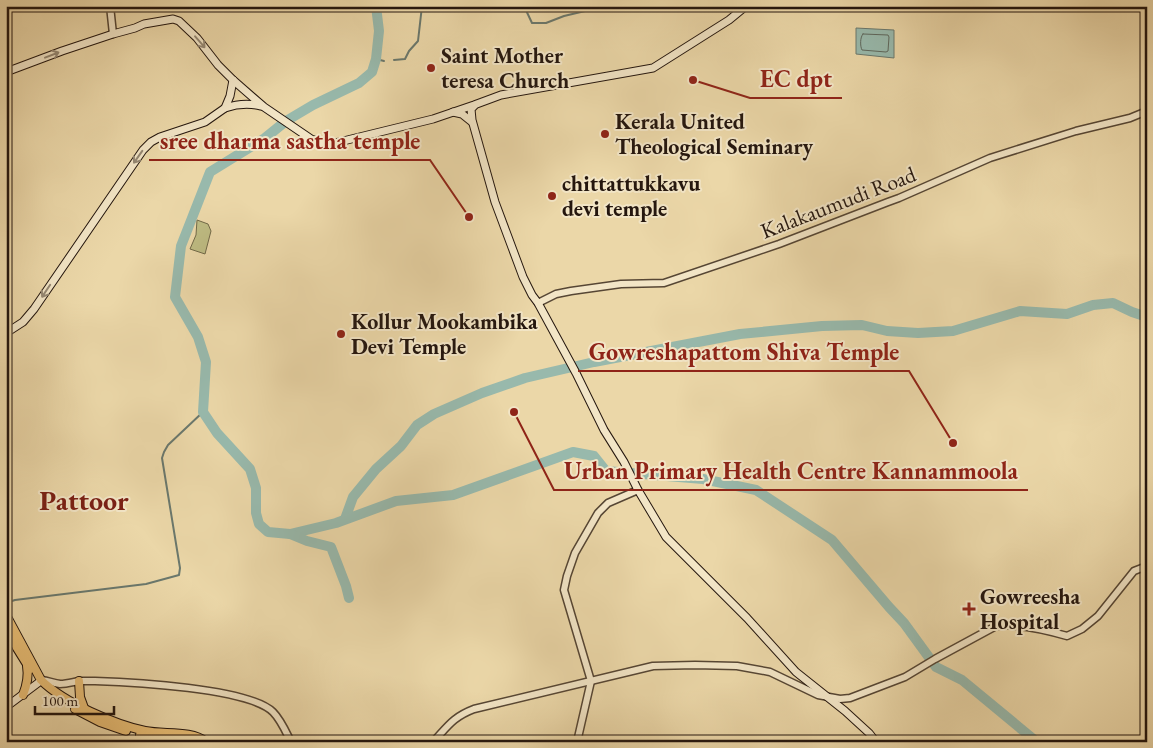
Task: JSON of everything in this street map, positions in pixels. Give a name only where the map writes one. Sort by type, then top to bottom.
[{"type":"main road","points":[[6,72],[144,24],[173,19],[179,21],[197,38],[218,65],[264,107],[311,139],[324,143],[335,143],[432,119],[502,95],[653,68],[729,20],[746,6]]},
{"type":"main road","points":[[225,108],[230,96],[233,80]]},
{"type":"main road","points":[[6,333],[23,322],[34,310],[143,150],[151,142],[160,137],[205,122],[225,108],[243,104],[264,107]]},
{"type":"main road","points":[[474,105],[471,109],[472,122],[495,202],[523,277],[566,354],[604,430],[666,537],[747,618],[796,672],[845,711],[876,742]]},
{"type":"main road","points":[[452,112],[462,114],[472,122]]},
{"type":"main road","points":[[6,615],[46,692],[89,717],[132,733],[158,739],[194,742]]},
{"type":"main road","points":[[6,624],[28,666],[40,681],[50,689],[102,717],[146,731],[185,734],[198,737],[206,742]]},
{"type":"main road","points":[[23,694],[29,674],[28,666]]},
{"type":"main road","points":[[6,707],[40,681]]},
{"type":"main road","points":[[80,681],[80,697],[84,708]]},
{"type":"street","points":[[110,6],[113,34]]},
{"type":"street","name":"Kalakaumudi Road","points":[[538,303],[556,294],[572,291],[621,284],[664,283],[682,278],[779,244],[899,198],[990,158],[1076,131],[1130,118],[1147,111]]},
{"type":"street","points":[[577,742],[591,681],[564,590],[567,576],[575,553],[598,513],[608,503],[638,490]]},
{"type":"street","points":[[433,742],[454,719],[474,709],[653,666],[736,666],[770,672],[818,695],[840,699],[850,698],[905,677],[996,626],[1017,626],[1067,636],[1082,629],[1098,616],[1134,571],[1147,566]]},
{"type":"street","points":[[40,681],[59,684],[80,681],[122,682],[227,694],[253,701],[274,712],[291,742]]},
{"type":"shaded area","points":[[197,220],[208,224],[211,231],[205,254],[190,249],[196,235]]},
{"type":"water","points":[[856,28],[894,30],[894,58],[856,54]]},
{"type":"waterway","points":[[349,598],[331,547],[307,541],[290,534],[268,532],[259,524],[256,513],[256,488],[250,469],[217,433],[203,412],[206,362],[198,337],[175,297],[181,246],[210,172],[265,138],[286,121],[313,105],[359,83],[372,72],[376,59],[379,31],[376,6]]},
{"type":"waterway","points":[[394,60],[405,59],[418,41],[422,6]]},
{"type":"waterway","points":[[524,6],[532,23],[546,23],[602,6]]},
{"type":"waterway","points":[[376,59],[384,61]]},
{"type":"waterway","points":[[345,519],[353,497],[376,469],[401,446],[417,425],[434,414],[482,393],[525,378],[594,362],[740,334],[822,326],[862,325],[887,331],[918,333],[953,331],[1020,311],[1067,314],[1093,305],[1113,303],[1147,317]]},
{"type":"waterway","points":[[6,603],[15,600],[146,584],[179,575],[180,568],[162,458],[168,445],[203,412]]},
{"type":"waterway","points":[[290,534],[336,523],[396,501],[453,495],[573,452],[594,456],[606,471],[703,479],[756,490],[832,540],[904,623],[936,667],[962,680],[1037,742]]},
{"type":"place","name":"Saint Mother teresa Church","points":[[431,68]]},
{"type":"place","name":"EC dpt","points":[[693,80]]},
{"type":"place","name":"Kerala United Theological Seminary","points":[[605,134]]},
{"type":"place","name":"chittattukkavu devi temple","points":[[552,196]]},
{"type":"place","name":"sree dharma sastha temple","points":[[469,217]]},
{"type":"place","name":"Kollur Mookambika Devi Temple","points":[[341,334]]},
{"type":"place","name":"Urban Primary Health Centre Kannammoola","points":[[514,412]]},
{"type":"place","name":"Gowreshapattom Shiva Temple","points":[[953,443]]},
{"type":"place","name":"Gowreesha Hospital","points":[[969,609]]},
{"type":"district","name":"Pattoor","points":[[84,500]]}]
